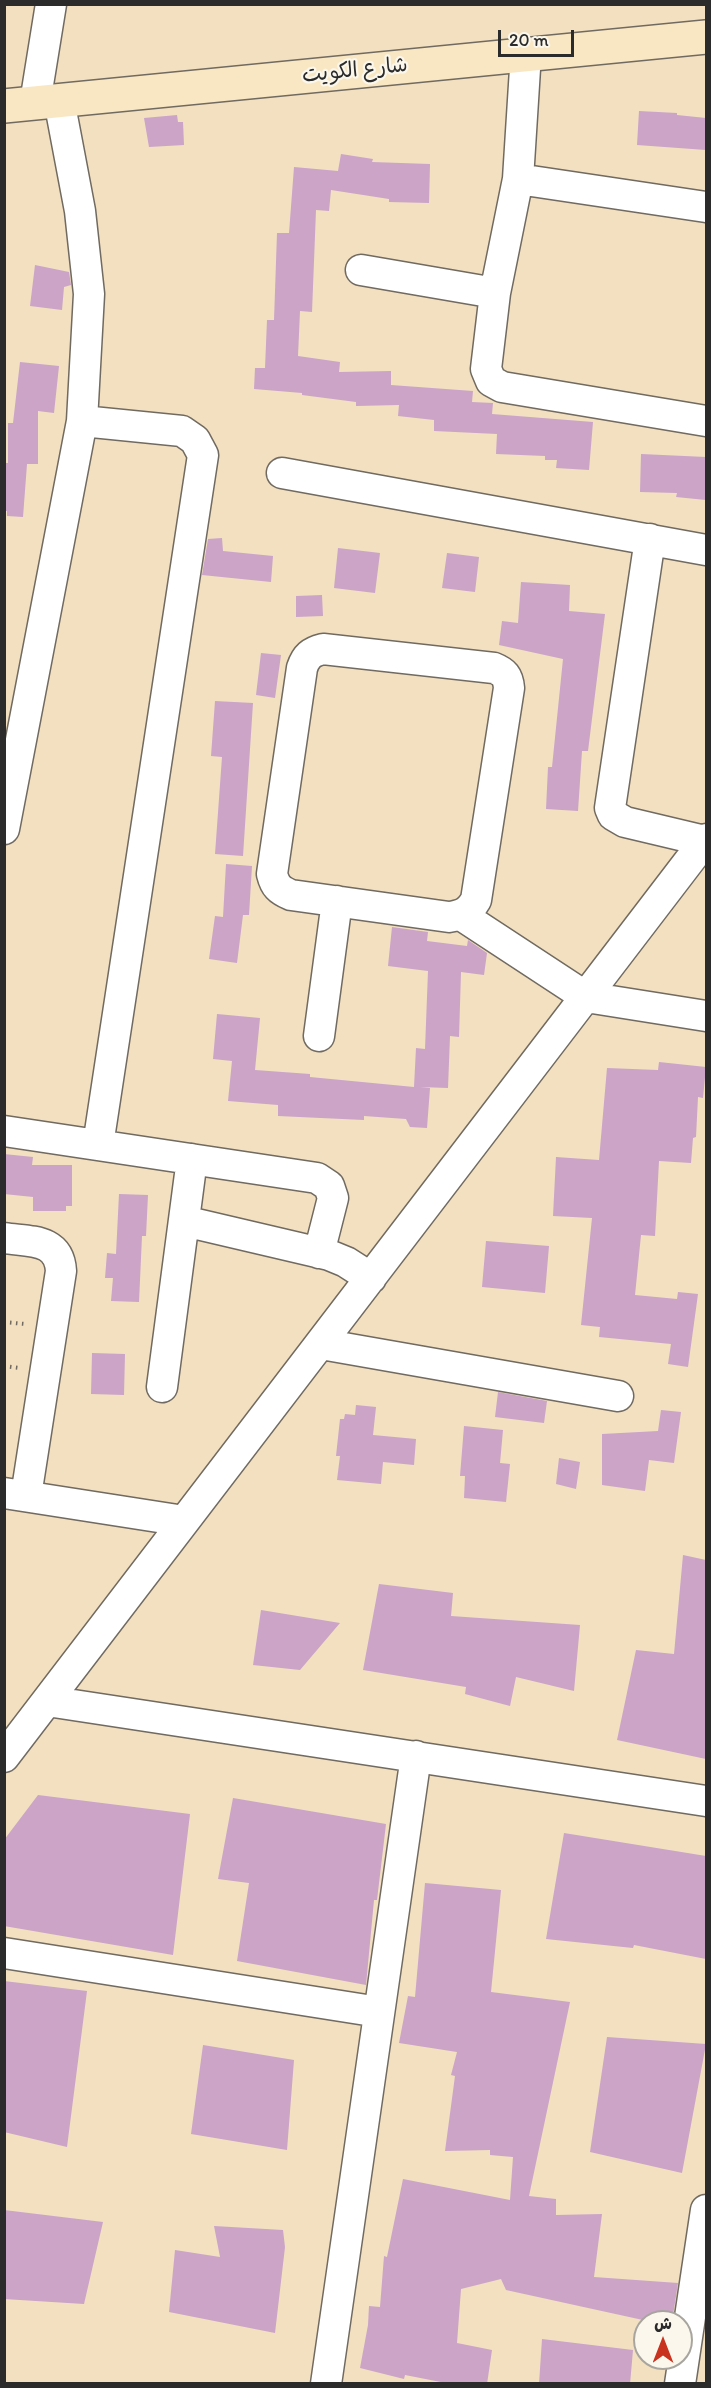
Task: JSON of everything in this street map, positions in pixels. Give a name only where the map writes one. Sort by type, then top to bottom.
[{"type":"main road","name":"شارع الكويت","points":[[33,103],[706,37]]},
{"type":"street","points":[[4,829],[82,421],[89,294],[80,211],[33,103],[51,4]]},
{"type":"street","points":[[526,53],[518,179],[495,293],[486,369],[491,381],[501,387],[706,421]]},
{"type":"street","points":[[518,179],[706,207]]},
{"type":"street","points":[[361,270],[495,293]]},
{"type":"street","points":[[82,421],[182,431],[195,440],[203,455],[98,1145]]},
{"type":"street","points":[[282,473],[706,550]]},
{"type":"street","points":[[4,1757],[706,840],[624,822],[612,814],[610,808],[650,539]]},
{"type":"street","points":[[323,649],[494,668],[503,672],[508,679],[509,687],[476,900],[471,909],[462,915],[450,917],[337,901],[291,895],[280,890],[274,883],[272,873],[305,659],[312,652],[323,649]]},
{"type":"street","points":[[319,1036],[337,901]]},
{"type":"street","points":[[462,915],[586,997],[706,1016]]},
{"type":"street","points":[[4,1131],[324,1180],[333,1198],[319,1253]]},
{"type":"street","points":[[162,1387],[192,1159]]},
{"type":"street","points":[[184,1221],[319,1253],[346,1262],[371,1278]]},
{"type":"street","points":[[4,1238],[49,1245],[60,1260],[61,1271],[15,1494],[184,1521]]},
{"type":"street","points":[[321,1344],[618,1396]]},
{"type":"street","points":[[47,1701],[706,1801]]},
{"type":"street","points":[[326,2384],[416,1756]]},
{"type":"street","points":[[4,1953],[379,2012]]},
{"type":"street","points":[[680,2384],[706,2210]]},
{"type":"building","points":[[639,111],[677,113],[677,115],[706,118],[706,150],[637,145]]},
{"type":"building","points":[[177,115],[178,122],[183,122],[184,145],[149,147],[144,118]]},
{"type":"building","points":[[341,154],[373,159],[372,162],[430,164],[429,203],[389,202],[389,199],[331,190],[329,211],[316,210],[312,312],[300,311],[298,356],[340,362],[339,372],[391,371],[391,385],[473,391],[472,402],[493,403],[492,414],[593,422],[589,470],[556,468],[557,460],[545,460],[545,456],[496,454],[497,434],[434,431],[434,420],[398,416],[399,405],[356,406],[356,402],[302,395],[302,393],[254,389],[255,368],[265,368],[267,320],[274,320],[277,233],[289,233],[294,167],[338,171]]},
{"type":"building","points":[[35,265],[69,272],[71,285],[64,287],[62,310],[30,306]]},
{"type":"building","points":[[20,362],[59,366],[54,413],[38,411],[38,464],[27,464],[23,517],[7,516],[7,511],[4,511],[4,463],[8,463],[8,423],[13,423]]},
{"type":"building","points":[[641,454],[706,457],[706,500],[676,497],[677,493],[640,492]]},
{"type":"building","points":[[222,538],[223,551],[273,556],[271,582],[202,575],[208,539]]},
{"type":"building","points":[[338,548],[380,553],[375,593],[334,588]]},
{"type":"building","points":[[447,553],[479,557],[475,592],[442,588]]},
{"type":"building","points":[[521,582],[570,585],[569,611],[605,614],[588,751],[582,751],[578,811],[546,809],[548,767],[552,767],[563,659],[499,645],[502,621],[518,623]]},
{"type":"building","points":[[322,595],[323,616],[296,617],[296,596]]},
{"type":"building","points":[[261,653],[281,655],[275,698],[256,695]]},
{"type":"building","points":[[215,701],[253,703],[243,856],[215,854],[222,757],[211,756]]},
{"type":"building","points":[[226,864],[252,866],[249,915],[243,915],[237,963],[209,959],[215,916],[223,917]]},
{"type":"building","points":[[392,927],[428,932],[427,941],[467,946],[468,940],[487,953],[484,975],[461,972],[459,1037],[450,1036],[448,1088],[420,1087],[430,1088],[427,1128],[410,1127],[406,1119],[364,1116],[364,1120],[278,1116],[278,1105],[228,1101],[232,1061],[213,1059],[217,1014],[260,1018],[255,1070],[310,1074],[310,1077],[414,1087],[416,1048],[425,1049],[428,971],[388,966]]},
{"type":"building","points":[[659,1062],[706,1067],[703,1098],[698,1097],[696,1137],[693,1138],[691,1163],[659,1161],[655,1236],[641,1235],[635,1295],[677,1299],[678,1292],[698,1294],[688,1367],[668,1364],[671,1344],[599,1337],[600,1327],[581,1325],[592,1218],[553,1216],[556,1157],[599,1160],[607,1068],[658,1070]]},
{"type":"building","points":[[4,1154],[33,1157],[32,1165],[72,1165],[72,1206],[66,1206],[66,1211],[33,1211],[33,1197],[4,1194]]},
{"type":"building","points":[[119,1194],[148,1195],[146,1236],[142,1236],[139,1302],[111,1301],[113,1278],[105,1278],[107,1253],[116,1254]]},
{"type":"building","points":[[486,1241],[549,1246],[545,1293],[482,1287]]},
{"type":"building","points":[[92,1353],[125,1354],[124,1395],[91,1394]]},
{"type":"building","points":[[498,1392],[547,1401],[544,1423],[495,1417]]},
{"type":"building","points":[[356,1405],[376,1407],[373,1435],[416,1439],[414,1465],[383,1462],[381,1484],[337,1480],[340,1456],[336,1456],[340,1419],[344,1419],[345,1414],[355,1415]]},
{"type":"building","points":[[661,1410],[681,1412],[674,1463],[649,1460],[645,1491],[602,1485],[602,1434],[658,1431]]},
{"type":"building","points":[[464,1426],[503,1430],[500,1463],[510,1464],[506,1502],[464,1498],[465,1476],[460,1476]]},
{"type":"building","points":[[559,1458],[580,1462],[576,1489],[556,1484]]},
{"type":"building","points":[[683,1555],[706,1560],[706,1759],[617,1740],[636,1650],[674,1654]]},
{"type":"building","points":[[379,1584],[453,1593],[451,1616],[580,1625],[574,1691],[516,1677],[510,1706],[465,1694],[466,1687],[363,1670]]},
{"type":"building","points":[[261,1610],[340,1623],[300,1670],[253,1665]]},
{"type":"building","points":[[38,1795],[190,1814],[173,1955],[4,1926],[4,1840]]},
{"type":"building","points":[[233,1798],[386,1824],[377,1900],[374,1900],[366,1985],[237,1961],[249,1883],[218,1879]]},
{"type":"building","points":[[564,1833],[706,1856],[706,1959],[634,1945],[633,1948],[546,1939]]},
{"type":"building","points":[[425,1883],[501,1890],[491,1992],[570,2002],[529,2196],[556,2199],[556,2215],[602,2214],[594,2277],[678,2283],[674,2310],[633,2310],[633,2318],[506,2290],[501,2279],[461,2289],[457,2343],[492,2350],[487,2384],[451,2384],[405,2375],[404,2379],[360,2368],[369,2306],[380,2307],[384,2256],[387,2257],[403,2179],[510,2200],[513,2157],[490,2155],[490,2150],[445,2151],[455,2076],[451,2075],[457,2052],[399,2043],[408,1996],[415,1997]]},
{"type":"building","points":[[4,1981],[87,1991],[67,2147],[4,2132]]},
{"type":"building","points":[[607,2037],[706,2044],[682,2173],[590,2152]]},
{"type":"building","points":[[203,2045],[294,2060],[287,2150],[191,2134]]},
{"type":"building","points":[[4,2210],[103,2222],[84,2304],[4,2299]]},
{"type":"building","points":[[214,2226],[283,2230],[285,2247],[275,2333],[169,2312],[175,2250],[220,2257]]},
{"type":"building","points":[[542,2339],[633,2350],[630,2384],[539,2384]]}]
